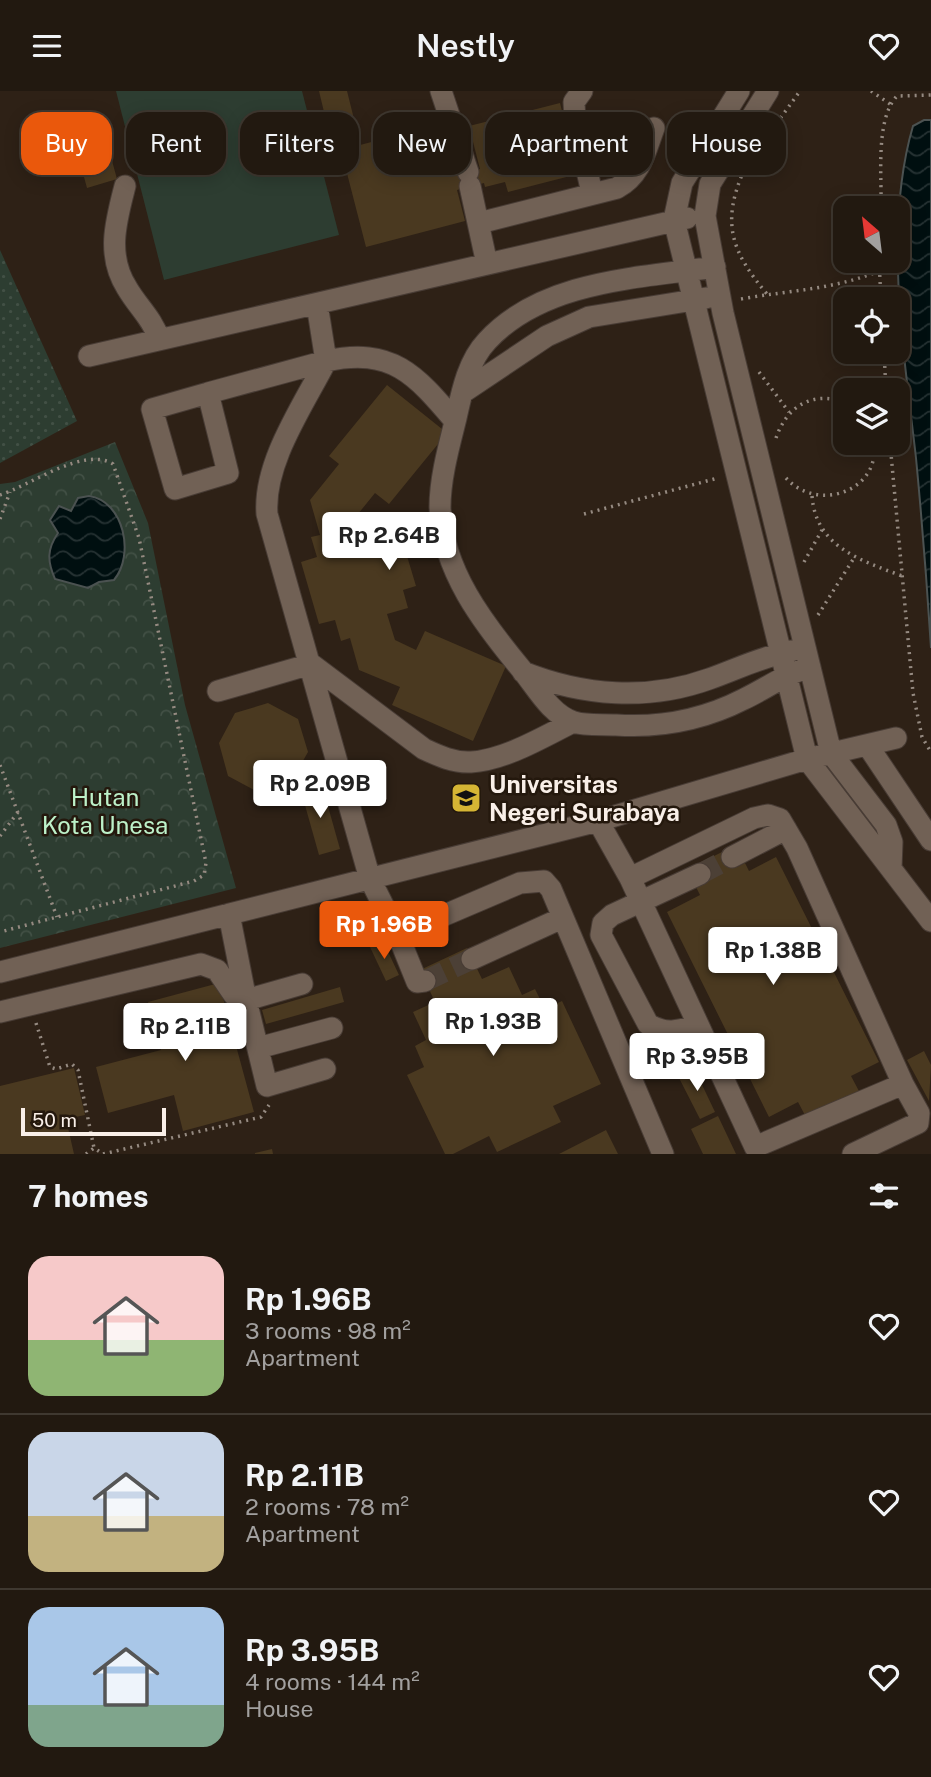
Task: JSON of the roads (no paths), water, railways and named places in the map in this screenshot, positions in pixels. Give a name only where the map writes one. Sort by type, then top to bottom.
[{"type":"lane","points":[[441,91],[469,179],[487,264]]},
{"type":"lane","points":[[575,112],[574,102],[582,91]]},
{"type":"lane","points":[[739,91],[682,183],[674,220],[807,759],[931,921]]},
{"type":"lane","points":[[760,94],[710,184],[705,216],[721,298],[831,753],[886,825],[892,842],[891,869]]},
{"type":"lane","points":[[479,223],[631,180],[641,164],[654,128]]},
{"type":"lane","points":[[588,175],[592,193]]},
{"type":"lane","points":[[125,186],[112,238],[118,271],[127,289],[152,320],[159,339]]},
{"type":"lane","points":[[89,356],[674,220],[705,216]]},
{"type":"lane","points":[[573,722],[552,707],[468,597],[446,547],[440,506],[462,393],[474,359],[487,340],[506,324],[548,301],[596,282],[715,267]]},
{"type":"lane","points":[[462,393],[547,336],[589,317],[603,312],[721,298]]},
{"type":"lane","points":[[317,304],[326,361],[270,472],[265,493],[267,514],[370,879],[398,935],[417,982],[425,981]]},
{"type":"lane","points":[[208,393],[228,474],[176,489],[152,409],[208,393],[326,361],[352,356],[381,358],[401,366],[420,380],[455,421]]},
{"type":"lane","points":[[523,672],[566,685],[624,696],[708,680],[762,657],[779,653],[808,657]]},
{"type":"lane","points":[[311,664],[424,749],[444,759],[471,762],[503,753],[573,722],[642,727],[676,723],[716,713],[786,674],[808,657]]},
{"type":"lane","points":[[218,691],[311,664]]},
{"type":"lane","points":[[0,972],[598,821],[807,759],[896,738]]},
{"type":"lane","points":[[869,746],[931,840]]},
{"type":"lane","points":[[630,878],[754,818],[768,815],[780,819],[919,1114],[918,1123],[853,1154]]},
{"type":"lane","points":[[598,821],[630,878],[757,1150],[903,1084]]},
{"type":"lane","points":[[732,857],[786,829]]},
{"type":"lane","points":[[698,1025],[661,1032],[648,1024],[601,935],[603,923],[639,900],[700,874]]},
{"type":"lane","points":[[398,935],[534,879],[544,881],[551,889],[663,1154]]},
{"type":"lane","points":[[229,914],[267,1086],[325,1069]]},
{"type":"lane","points":[[472,959],[562,918]]},
{"type":"lane","points":[[0,1012],[201,964],[217,971],[234,995],[246,1000],[302,983]]},
{"type":"lane","points":[[258,1048],[332,1028]]},
{"type":"water","points":[[924,120],[931,120],[931,648],[910,408],[910,378],[907,378],[905,364],[910,364],[910,287],[899,287],[899,273],[910,273],[910,196],[900,196],[913,126]]},
{"type":"water","points":[[89,496],[101,500],[111,508],[118,518],[125,544],[124,557],[114,580],[99,582],[88,588],[55,579],[49,555],[58,533],[50,520],[59,506],[71,511],[78,498]]},
{"type":"tunnel","points":[[700,874],[732,857]]},
{"type":"tunnel","points":[[425,981],[472,959]]},
{"type":"place","name":"Universitas Negeri Surabaya","points":[[466,798]]},
{"type":"park label","name":"Hutan Kota Unesa","points":[[105,811]]}]
